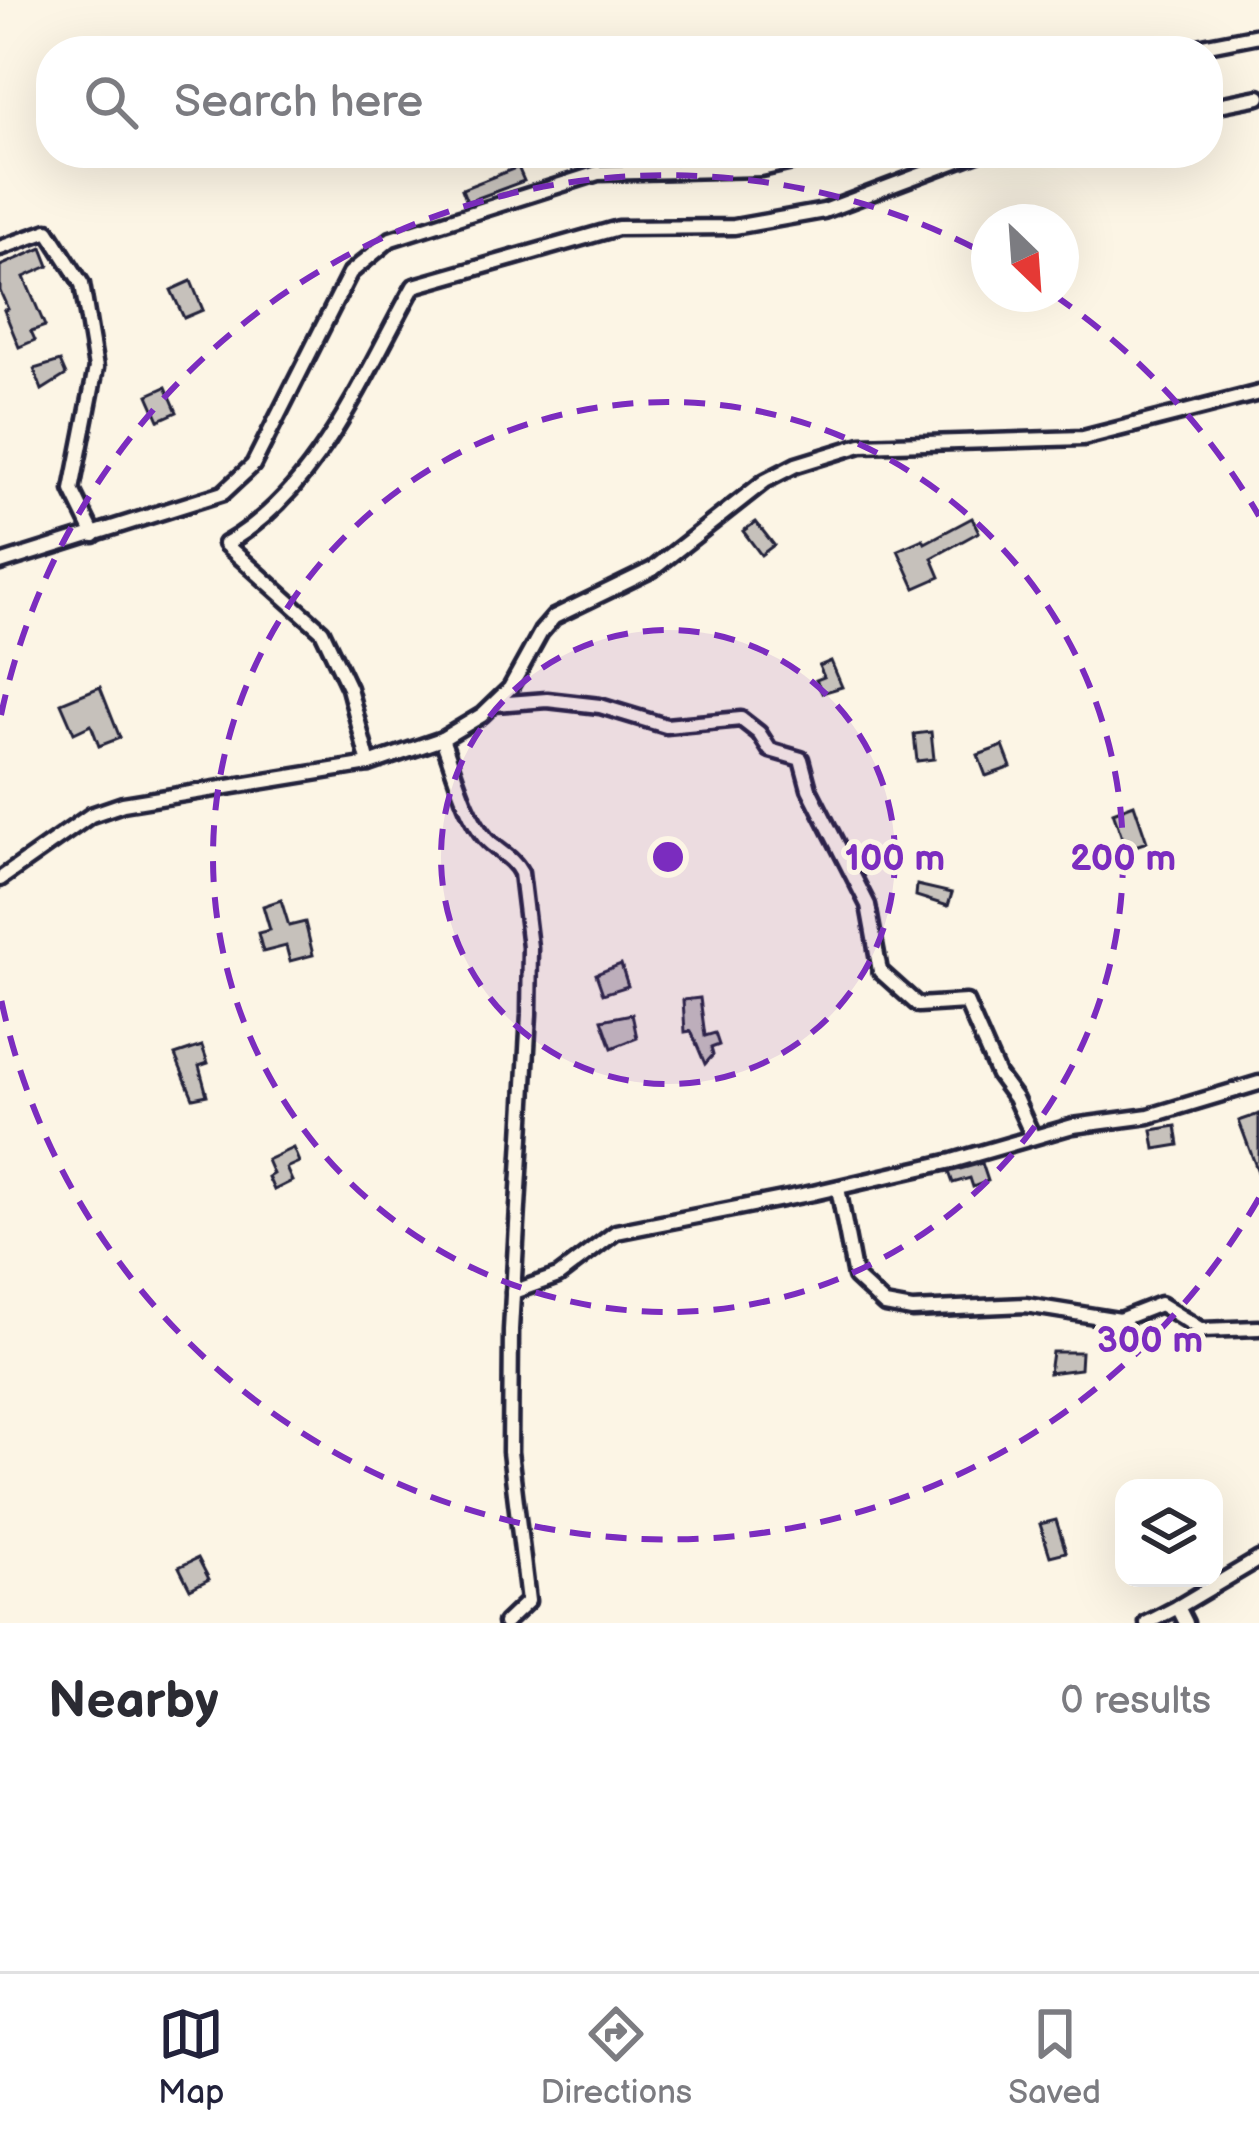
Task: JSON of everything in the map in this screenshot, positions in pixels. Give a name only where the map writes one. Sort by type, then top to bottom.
[{"type":"street","points":[[1223,42],[1259,35]]},
{"type":"street","points":[[1223,104],[1259,97]]},
{"type":"street","points":[[0,563],[223,493],[253,465],[350,273],[391,239],[598,173],[765,168]]},
{"type":"street","points":[[369,764],[349,688],[322,632],[225,544],[253,528],[317,457],[414,286],[618,228],[734,227],[824,211],[938,168]]},
{"type":"street","points":[[0,248],[49,231],[82,284],[96,368],[72,490],[94,535]]},
{"type":"street","points":[[0,879],[91,815],[123,804],[369,764],[442,739],[510,688],[554,616],[653,569],[765,481],[796,465],[861,445],[1083,438],[1259,393]]},
{"type":"street","points":[[494,704],[547,700],[600,706],[667,726],[741,719],[770,750],[801,759],[809,789],[868,905],[880,971],[918,1005],[966,1001],[998,1075],[1033,1137]]},
{"type":"street","points":[[442,739],[472,818],[487,840],[517,864],[528,928],[529,1014],[513,1292],[510,1452],[528,1601],[505,1623]]},
{"type":"street","points":[[513,1292],[558,1276],[616,1232],[838,1188],[1073,1126],[1149,1116],[1259,1083]]},
{"type":"street","points":[[838,1188],[855,1276],[885,1305],[912,1310],[1026,1305],[1119,1320],[1160,1304],[1202,1330],[1259,1328]]},
{"type":"street","points":[[1147,1623],[1259,1559]]},
{"type":"street","points":[[1178,1606],[1186,1623]]},
{"type":"building","points":[[515,168],[524,181],[467,202],[462,189]]},
{"type":"building","points":[[42,248],[49,266],[24,277],[45,326],[31,331],[35,340],[19,347],[4,310],[8,309],[0,291],[0,266]]},
{"type":"building","points":[[191,281],[203,310],[184,318],[171,290]]},
{"type":"building","points":[[60,361],[66,375],[42,390],[34,369]]},
{"type":"building","points":[[166,387],[177,412],[159,420],[148,395]]},
{"type":"building","points":[[972,518],[979,532],[932,558],[940,577],[915,588],[898,550],[923,539],[925,543]]},
{"type":"building","points":[[756,522],[774,545],[761,555],[743,531]]},
{"type":"building","points":[[831,661],[842,687],[822,693],[816,680],[824,677],[819,666]]},
{"type":"building","points":[[100,687],[120,738],[99,746],[91,725],[74,733],[61,703]]},
{"type":"building","points":[[931,732],[934,759],[917,761],[914,734]]},
{"type":"building","points":[[1003,746],[1011,767],[986,776],[978,755]]},
{"type":"building","points":[[1134,804],[1147,842],[1126,849],[1113,812]]},
{"type":"building","points":[[917,885],[952,893],[948,906],[916,896]]},
{"type":"building","points":[[281,900],[289,926],[305,922],[313,955],[290,961],[286,946],[263,952],[258,933],[270,930],[263,906]]},
{"type":"building","points":[[621,964],[628,986],[603,994],[596,974]]},
{"type":"building","points":[[700,998],[705,1036],[715,1033],[719,1045],[711,1048],[713,1055],[705,1064],[691,1031],[685,1032],[683,1000]]},
{"type":"building","points":[[632,1014],[637,1038],[612,1048],[602,1020]]},
{"type":"building","points":[[202,1046],[208,1063],[199,1066],[207,1095],[193,1098],[175,1055]]},
{"type":"building","points":[[1259,1114],[1259,1172],[1258,1172],[1239,1121]]},
{"type":"building","points":[[1176,1126],[1179,1145],[1155,1149],[1152,1130]]},
{"type":"building","points":[[293,1148],[299,1162],[286,1168],[292,1181],[274,1190],[267,1160]]},
{"type":"building","points":[[982,1163],[988,1181],[973,1187],[970,1178],[953,1183],[949,1172]]},
{"type":"building","points":[[1052,1352],[1081,1352],[1080,1369],[1049,1373]]},
{"type":"building","points":[[1056,1520],[1066,1552],[1050,1556],[1040,1524]]},
{"type":"building","points":[[198,1558],[209,1579],[190,1589],[179,1567]]}]
